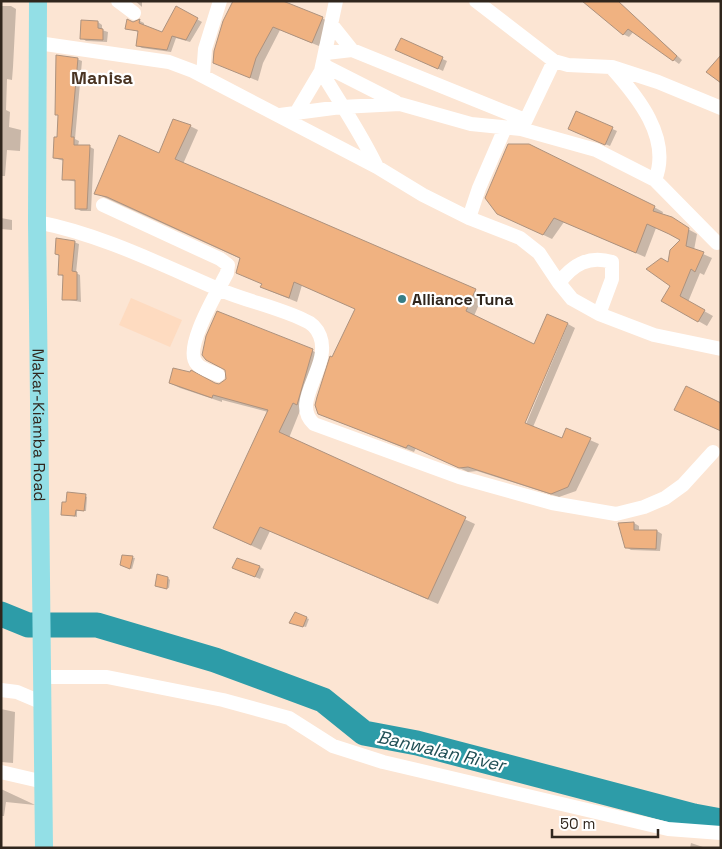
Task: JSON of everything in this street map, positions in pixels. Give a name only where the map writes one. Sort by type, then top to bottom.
[{"type":"main road","name":"Makar-Kiamba Road","points":[[38,1],[37,222],[44,848]]},
{"type":"street","points":[[118,1],[134,13]]},
{"type":"street","points":[[203,76],[205,49],[220,1]]},
{"type":"street","points":[[296,113],[323,63],[336,1]]},
{"type":"street","points":[[476,1],[554,60],[568,65],[611,67],[658,82],[721,108]]},
{"type":"street","points":[[332,25],[352,50],[523,125],[596,150],[655,180],[717,243]]},
{"type":"street","points":[[38,43],[169,62],[203,76],[377,167],[423,195],[469,218],[531,245],[546,262],[572,299],[599,314],[654,335],[721,349]]},
{"type":"street","points":[[323,63],[352,50]]},
{"type":"street","points":[[523,125],[541,92],[554,60]]},
{"type":"street","points":[[323,63],[400,104],[471,124],[505,128],[523,125]]},
{"type":"street","points":[[323,63],[341,107],[365,142],[377,167]]},
{"type":"street","points":[[611,67],[638,97],[648,116],[660,152],[659,171],[655,180]]},
{"type":"street","points":[[280,115],[341,107],[400,104]]},
{"type":"street","points":[[469,218],[479,188],[505,128]]},
{"type":"street","points":[[103,205],[226,263],[228,270],[199,329],[192,354],[197,365],[218,375]]},
{"type":"street","points":[[37,222],[69,228],[188,275],[218,289],[305,320],[318,330],[323,345],[323,357],[305,406],[308,418],[314,424],[459,477],[552,503],[616,514],[644,507],[665,498],[683,485],[713,452]]},
{"type":"street","points":[[559,283],[565,274],[585,260],[598,258],[612,262],[612,278],[599,314]]},
{"type":"street","points":[[43,672],[107,677],[223,700],[289,718],[332,746],[383,762],[668,829],[721,833]]},
{"type":"street","points":[[1,690],[17,692],[43,703]]},
{"type":"street","points":[[1,772],[44,782]]},
{"type":"shaded area","points":[[131,298],[182,320],[170,347],[119,325]]},
{"type":"building","points":[[233,1],[283,1],[323,17],[312,43],[273,27],[256,58],[250,78],[213,63],[214,51],[223,21]]},
{"type":"building","points":[[582,1],[618,1],[677,56],[673,61],[628,29],[623,35]]},
{"type":"building","points":[[176,6],[198,18],[186,40],[172,36],[167,50],[136,46],[138,31],[125,29],[127,19],[133,22],[140,19],[139,23],[162,32]]},
{"type":"building","points":[[81,20],[98,21],[98,28],[103,29],[103,40],[80,39]]},
{"type":"building","points":[[401,38],[443,57],[438,69],[395,50]]},
{"type":"building","points":[[56,55],[78,58],[71,137],[74,137],[74,145],[90,145],[87,209],[75,209],[75,180],[62,180],[63,159],[53,158],[54,137],[57,137],[58,115],[55,115]]},
{"type":"building","points":[[721,55],[721,83],[706,72]]},
{"type":"building","points":[[576,111],[613,127],[605,145],[568,129]]},
{"type":"building","name":"Alliance Tuna","points":[[173,119],[191,125],[175,159],[476,289],[466,311],[534,344],[547,314],[568,323],[525,423],[562,438],[566,428],[591,438],[568,487],[551,494],[468,467],[459,468],[408,445],[406,448],[318,414],[315,405],[330,356],[332,357],[355,309],[294,282],[289,298],[260,287],[262,284],[236,273],[240,258],[107,197],[94,194],[119,135],[159,153]]},
{"type":"building","points":[[508,144],[529,144],[655,206],[653,211],[672,217],[689,228],[686,246],[704,252],[695,272],[691,269],[680,296],[705,310],[698,322],[661,301],[670,286],[646,269],[661,258],[668,262],[670,250],[680,240],[669,234],[647,224],[636,253],[554,218],[543,235],[497,214],[485,198]]},
{"type":"building","points":[[56,238],[75,241],[72,271],[77,272],[77,300],[62,300],[63,275],[58,275],[59,255],[55,254]]},
{"type":"building","points":[[217,311],[313,349],[297,405],[293,403],[279,432],[466,517],[428,599],[260,527],[251,545],[213,528],[268,410],[213,395],[212,398],[169,383],[173,368],[190,372],[191,370],[219,384],[226,379],[225,370],[206,360],[202,355],[206,336]]},
{"type":"building","points":[[686,386],[721,403],[721,431],[674,410]]},
{"type":"building","points":[[67,492],[86,494],[84,511],[76,510],[75,516],[61,515],[62,502],[66,502]]},
{"type":"building","points":[[634,522],[634,530],[657,530],[656,549],[625,548],[618,523]]},
{"type":"building","points":[[122,555],[133,556],[130,569],[120,565]]},
{"type":"building","points":[[237,558],[260,566],[255,577],[232,568]]},
{"type":"building","points":[[157,574],[168,577],[167,589],[155,586]]},
{"type":"building","points":[[295,612],[307,617],[303,627],[289,623]]},
{"type":"waterway","name":"Banwalan River","points":[[1,614],[28,625],[97,625],[215,660],[323,700],[364,733],[417,743],[694,816],[721,821]]},
{"type":"place","name":"Alliance Tuna","points":[[402,299]]},
{"type":"district","name":"Manisa","points":[[102,78]]}]
